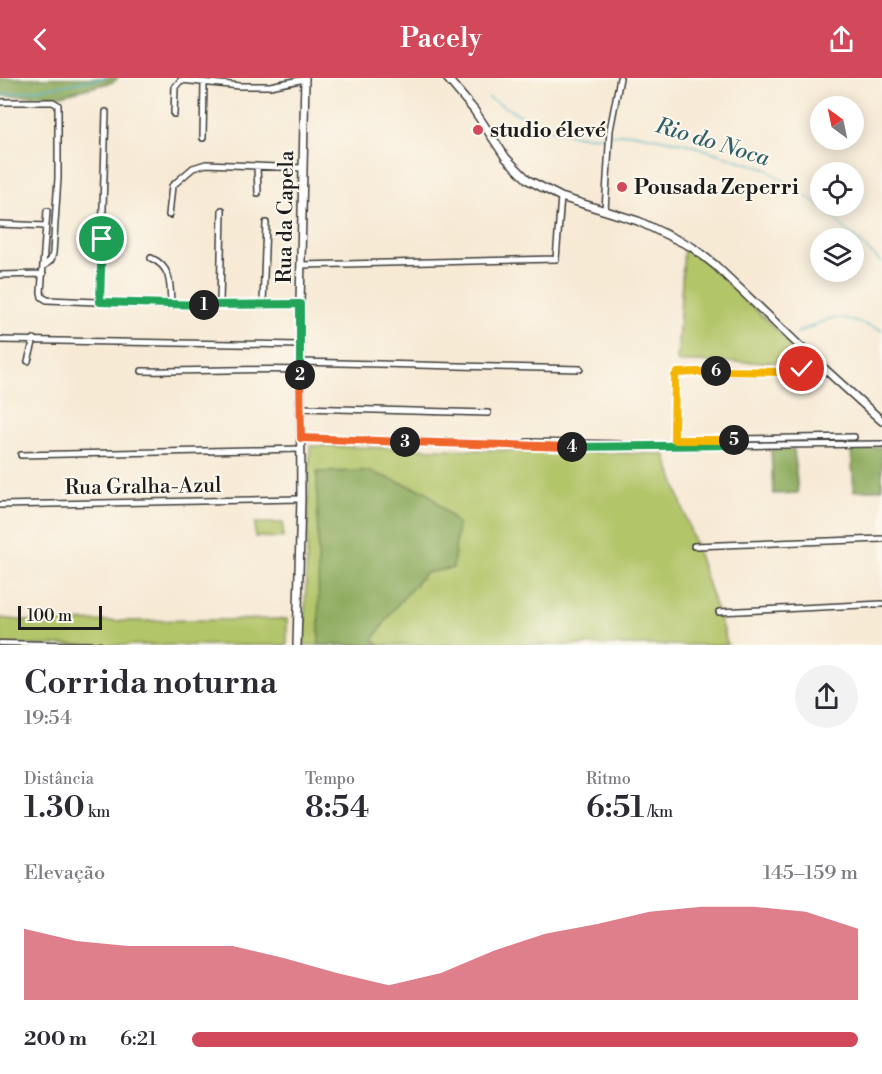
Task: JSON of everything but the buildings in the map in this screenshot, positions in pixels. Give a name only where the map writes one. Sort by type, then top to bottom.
[{"type":"main road","points":[[447,78],[474,110],[513,165],[534,183],[561,197],[653,227],[692,247],[882,421]]},
{"type":"main road","name":"Rua da Capela","points":[[297,645],[301,499],[300,304],[305,79]]},
{"type":"street","points":[[605,210],[612,119],[620,78]]},
{"type":"street","points":[[174,114],[175,87],[181,80],[240,86],[270,86],[305,79]]},
{"type":"street","points":[[203,138],[204,82]]},
{"type":"street","points":[[0,102],[53,102],[57,105],[58,178],[54,253],[51,260],[43,270],[0,275]]},
{"type":"street","points":[[100,302],[106,112]]},
{"type":"street","points":[[169,215],[172,186],[193,168],[214,163],[303,168]]},
{"type":"street","points":[[257,166],[258,193]]},
{"type":"street","points":[[301,265],[556,259],[561,197]]},
{"type":"street","points":[[220,305],[222,210]]},
{"type":"street","points":[[47,212],[41,295],[46,300],[171,305],[300,304]]},
{"type":"street","points":[[263,304],[266,223]]},
{"type":"street","points":[[0,224],[46,226]]},
{"type":"street","points":[[151,258],[166,268],[170,277],[171,305]]},
{"type":"street","points":[[28,361],[34,339]]},
{"type":"street","points":[[0,340],[300,345]]},
{"type":"street","points":[[142,371],[198,372],[300,366],[580,369]]},
{"type":"street","points":[[822,366],[812,369],[789,369],[782,372],[677,373],[675,376],[673,435],[676,440],[882,444]]},
{"type":"street","points":[[301,408],[488,413]]},
{"type":"street","points":[[301,438],[471,444],[612,443],[633,446],[854,437]]},
{"type":"street","points":[[21,455],[301,449]]},
{"type":"street","name":"Rua Gralha-Azul","points":[[0,505],[301,499]]},
{"type":"street","points":[[694,546],[882,539]]},
{"type":"street","points":[[719,612],[882,604]]},
{"type":"street","points":[[0,642],[100,645]]},
{"type":"green space","points":[[0,78],[118,78],[113,82],[61,95],[0,96]]},
{"type":"green space","points":[[684,247],[705,261],[810,362],[677,362]]},
{"type":"green space","points":[[310,446],[665,454],[728,645],[304,645]]},
{"type":"green space","points":[[882,447],[882,489],[854,491],[851,450]]},
{"type":"green space","points":[[771,449],[794,449],[798,493],[773,494]]},
{"type":"green space","points":[[368,471],[427,492],[458,524],[453,568],[425,573],[393,610],[373,640],[379,645],[319,645],[317,472]]},
{"type":"green space","points":[[255,523],[283,523],[283,538],[255,537]]},
{"type":"green space","points":[[0,618],[39,622],[287,619],[287,645],[0,645]]},
{"type":"waterway","name":"Rio do Noca","points":[[0,93],[4,95],[105,78]]},
{"type":"waterway","name":"Rio do Noca","points":[[489,98],[530,120],[558,131],[573,135],[603,136]]},
{"type":"waterway","name":"Rio do Noca","points":[[612,135],[632,133],[684,143],[766,169],[822,207],[882,263]]},
{"type":"waterway","points":[[797,333],[828,319],[844,318],[882,330]]},
{"type":"place","name":"studio élevé","points":[[478,130]]},
{"type":"place","name":"Pousada Zeperri","points":[[622,187]]},
{"type":"route","points":[[102,239],[100,302],[171,305],[300,304],[301,438],[602,447],[734,445],[734,439],[676,440],[674,438],[675,376],[677,373],[680,371],[782,372],[789,369],[802,369]]}]
